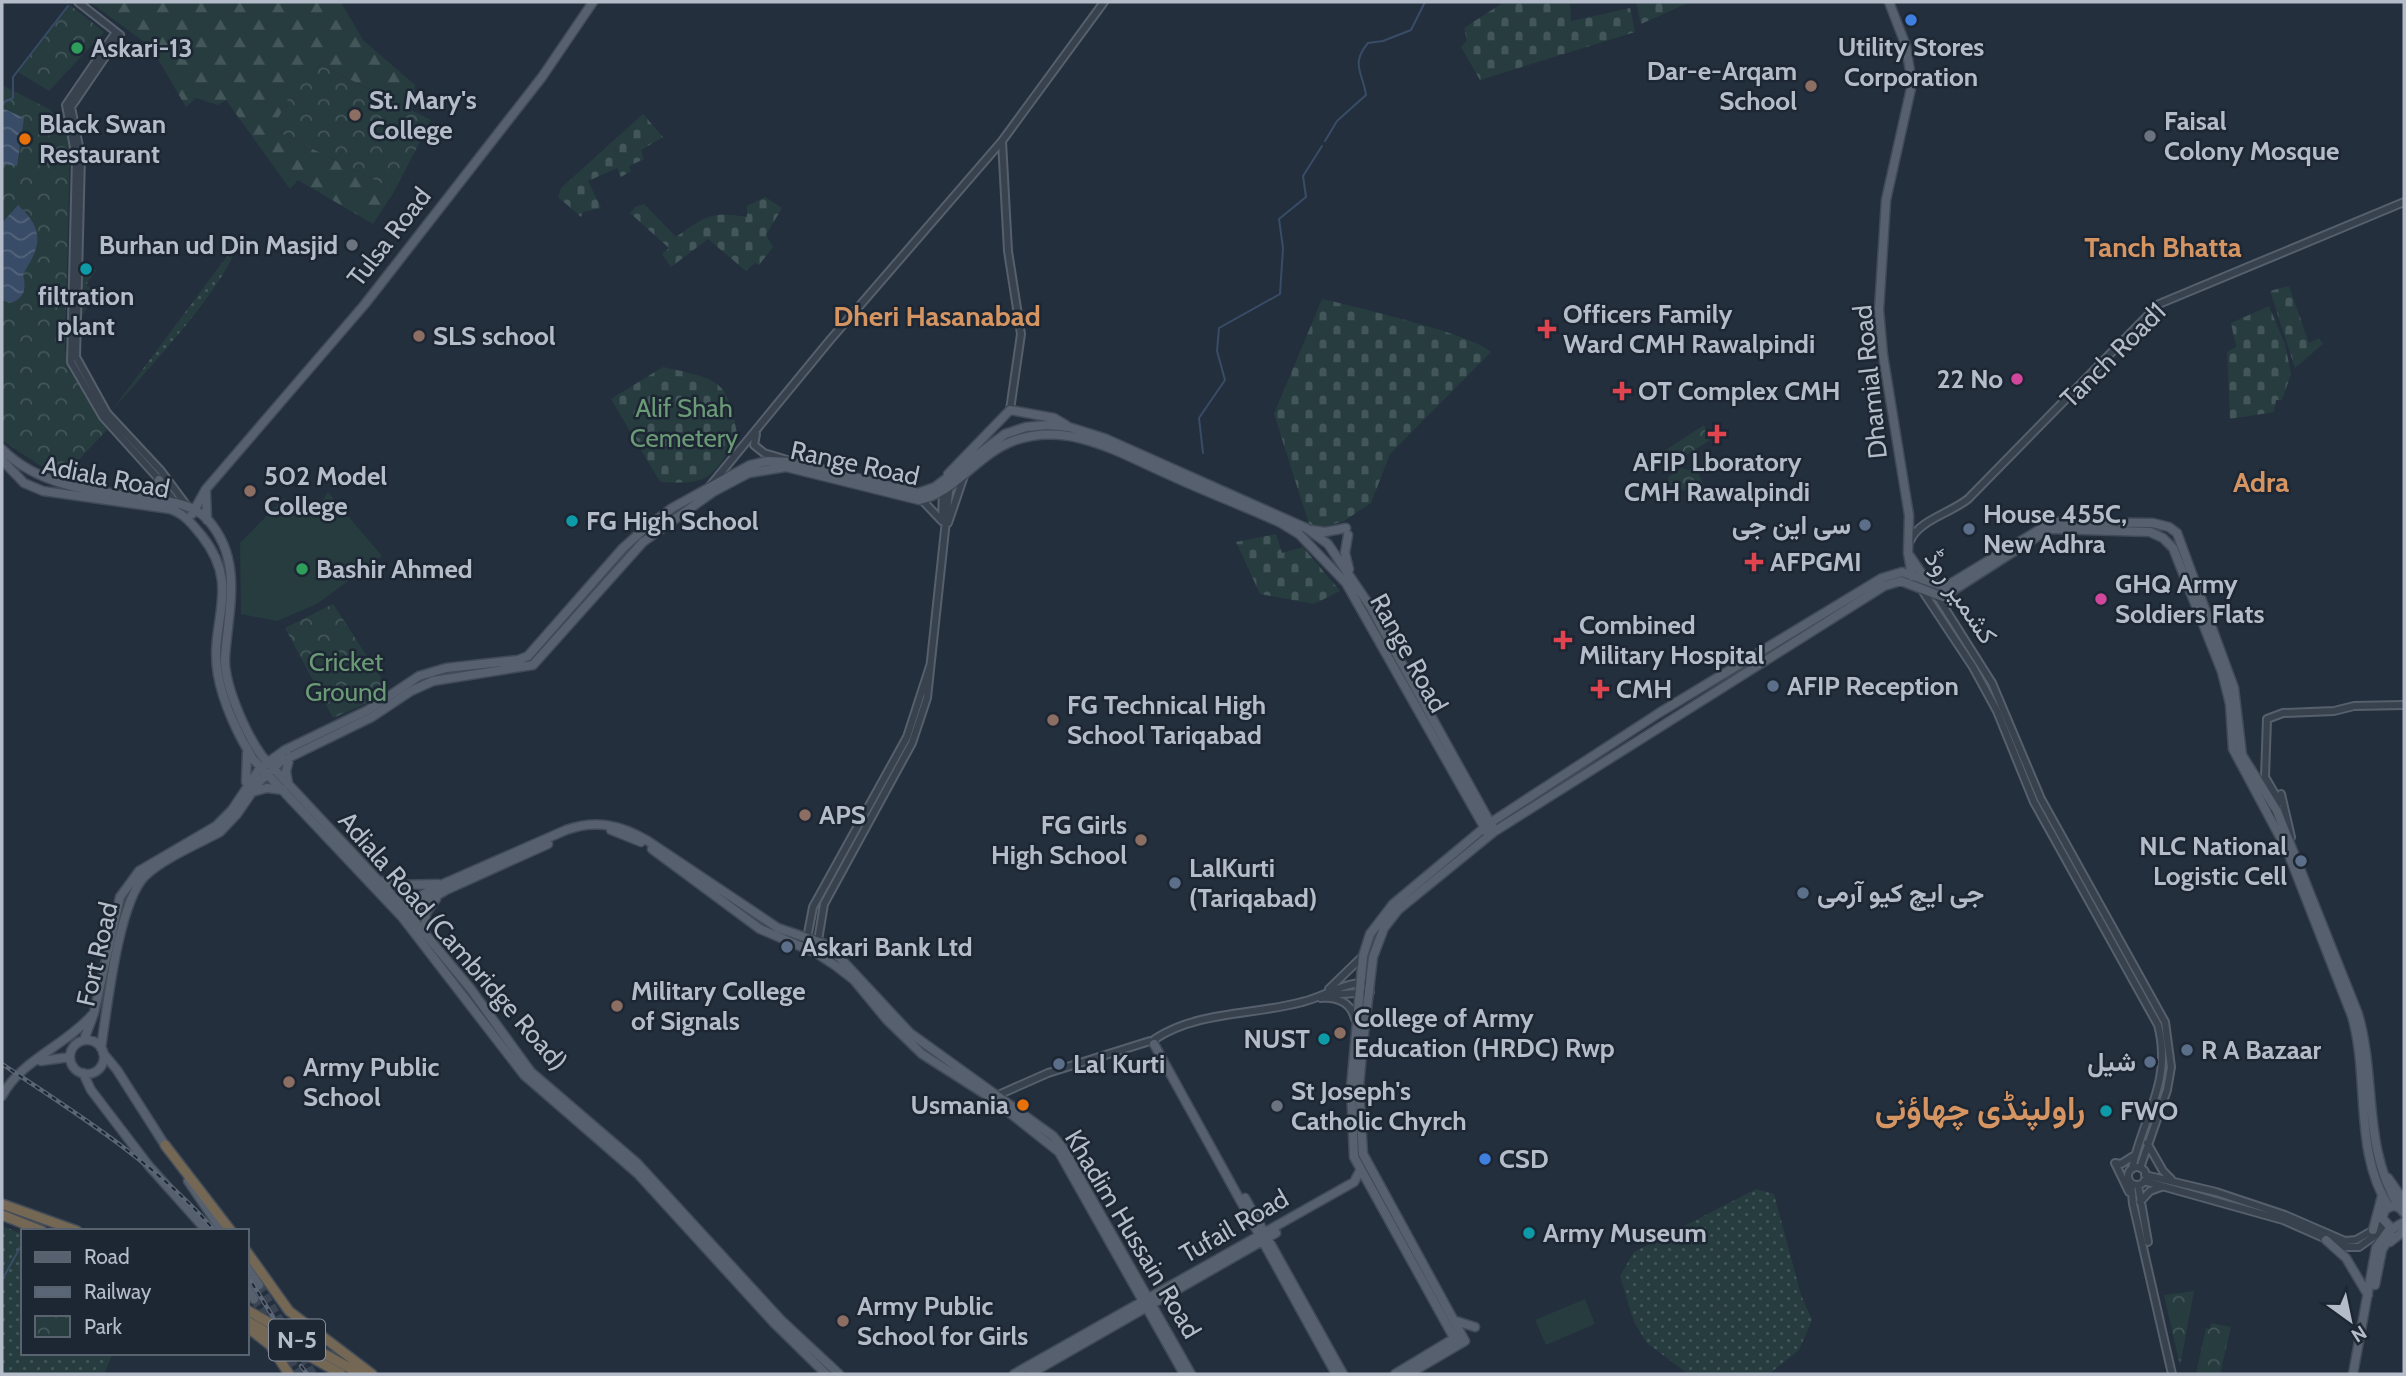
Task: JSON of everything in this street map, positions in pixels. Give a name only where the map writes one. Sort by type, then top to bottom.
[{"type":"highway","points":[[165,1145],[229,1229]]},
{"type":"highway","points":[[2,1204],[68,1229]]},
{"type":"highway","points":[[2,1215],[37,1229]]},
{"type":"highway","points":[[248,1253],[289,1311],[372,1374]]},
{"type":"highway","name":"N-5","points":[[248,1311],[360,1374]]},
{"type":"highway","name":"N-5","points":[[248,1322],[341,1374]]},
{"type":"highway","points":[[248,1329],[270,1345],[289,1374]]},
{"type":"highway","points":[[324,1366],[335,1374]]},
{"type":"main road","name":"Tulsa Road","points":[[187,512],[365,304],[574,35],[593,2]]},
{"type":"main road","name":"Dhamial Road","points":[[1889,2],[1906,46],[1912,84],[1886,200],[1879,310],[1883,355],[1909,515],[1908,553]]},
{"type":"main road","points":[[946,482],[952,466],[1010,410],[1054,418],[1069,427],[1134,450],[1306,528],[1328,544],[1351,576],[1476,805],[1471,839]]},
{"type":"main road","points":[[288,753],[286,788],[248,791],[251,748],[267,753],[288,753],[368,710],[419,676],[446,668],[518,660],[528,656],[623,548],[671,509],[710,486],[760,462],[793,462],[910,492],[927,491],[946,482],[983,449],[1015,430],[1038,425],[1069,427]]},
{"type":"main road","name":"Range Road","points":[[266,768],[288,753],[372,717],[427,683],[533,665],[643,542],[713,492],[749,473],[786,467],[910,500],[922,500],[990,453],[1021,438],[1043,434],[1081,437],[1226,499],[1298,534],[1346,583],[1490,829]]},
{"type":"main road","name":"Adiala Road","points":[[2,449],[26,469],[62,483],[176,502],[187,512],[201,535]]},
{"type":"main road","name":"Adiala Road","points":[[2,460],[24,483],[43,491],[187,512]]},
{"type":"main road","points":[[143,498],[156,488],[159,480]]},
{"type":"main road","points":[[206,489],[207,520]]},
{"type":"main road","name":"Adiala Road (Cambridge Road)","points":[[187,512],[207,520],[224,547],[230,568],[232,587],[225,658],[227,674],[251,748]]},
{"type":"main road","points":[[1475,1327],[1449,1321],[1376,1183],[1364,1174],[1359,1087],[1373,957],[1384,928],[1398,910],[1509,811],[1659,713],[1891,583],[1901,581],[1948,586],[2052,522],[2153,523],[2169,527],[2179,538],[2228,668],[2236,697],[2242,755],[2295,854],[2365,1038],[2377,1160],[2403,1207],[2389,1207],[2382,1215],[2389,1227],[2355,1374]]},
{"type":"main road","points":[[1306,528],[1325,532],[1347,531],[1345,553],[1351,576]]},
{"type":"main road","points":[[1923,584],[1937,596],[1945,596],[2049,529],[2142,531],[2163,538],[2173,548],[2222,672],[2230,704],[2233,749],[2238,763],[2274,814],[2352,1016],[2359,1039],[2369,1160],[2382,1196],[2389,1207]]},
{"type":"main road","name":"Adiala Road (Cambridge Road)","points":[[201,535],[219,566],[222,582],[218,674],[251,748],[266,768],[379,880],[524,1075],[638,1174],[774,1323],[826,1374]]},
{"type":"main road","name":"کشمیر روڈ","points":[[1908,553],[1910,574],[1923,584]]},
{"type":"main road","name":"کشمیر روڈ","points":[[1908,553],[1923,584]]},
{"type":"main road","points":[[1460,1339],[1364,1174],[1351,1136],[1351,1087],[1356,1024],[1363,956],[1370,934],[1392,904],[1471,839],[1666,721],[1887,575],[1902,572],[1910,574]]},
{"type":"main road","points":[[1659,713],[1666,721]]},
{"type":"main road","name":"Fort Road","points":[[84,1040],[94,1013],[120,897],[128,882],[139,871],[216,826],[266,768]]},
{"type":"main road","name":"Adiala Road (Cambridge Road)","points":[[286,788],[425,934],[470,988],[531,1072],[637,1163],[781,1320],[839,1374]]},
{"type":"main road","name":"Fort Road","points":[[102,1051],[103,1021],[131,897],[136,887],[155,869],[230,824],[248,791]]},
{"type":"main road","points":[[1476,805],[1492,811],[1509,811]]},
{"type":"main road","name":"Khadim Hussain Road","points":[[402,911],[445,887],[576,826],[601,824],[629,830],[697,872],[778,928],[828,945],[856,971],[910,1033],[994,1097],[1059,1152],[1191,1374]]},
{"type":"main road","name":"Khadim Hussain Road","points":[[445,887],[568,835],[600,828],[619,832],[645,845],[760,929],[816,953],[854,980],[887,1020],[922,1054],[994,1097]]},
{"type":"main road","points":[[379,880],[396,885],[445,887]]},
{"type":"main road","points":[[425,934],[426,913],[445,887]]},
{"type":"main road","points":[[2,1096],[8,1084],[28,1065],[67,1041],[94,1013]]},
{"type":"main road","points":[[103,1021],[117,1070]]},
{"type":"main road","points":[[205,1229],[149,1166],[91,1090],[83,1073],[72,1065],[70,1057],[73,1048],[84,1040],[94,1042],[117,1070],[221,1229]]},
{"type":"main road","points":[[1153,1042],[1343,1374]]},
{"type":"main road","points":[[83,1073],[99,1069],[102,1051]]},
{"type":"main road","points":[[28,1065],[53,1057],[70,1057]]},
{"type":"main road","name":"Tufail Road","points":[[1030,1374],[1364,1174]]},
{"type":"main road","name":"Tufail Road","points":[[1264,1236],[1364,1174]]},
{"type":"main road","points":[[2373,1230],[2382,1196]]},
{"type":"main road","points":[[2355,1374],[2375,1248],[2389,1227],[2404,1222]]},
{"type":"main road","points":[[2382,1250],[2404,1231]]},
{"type":"main road","points":[[1264,1236],[1336,1374]]},
{"type":"main road","points":[[2326,1240],[2346,1258],[2368,1295]]},
{"type":"main road","points":[[248,1268],[259,1285]]},
{"type":"main road","points":[[248,1289],[254,1299]]},
{"type":"main road","name":"Khadim Hussain Road","points":[[1148,1303],[1184,1374]]},
{"type":"main road","name":"Tufail Road","points":[[1014,1374],[1148,1303]]},
{"type":"main road","points":[[1438,1348],[1449,1321]]},
{"type":"main road","points":[[1395,1374],[1438,1348],[1460,1339]]},
{"type":"main road","points":[[1409,1374],[1460,1339]]},
{"type":"street","points":[[78,2],[88,5],[118,34]]},
{"type":"street","points":[[710,486],[830,340],[1002,141],[1104,2]]},
{"type":"street","points":[[118,34],[66,105],[76,158],[69,355],[103,417],[176,502]]},
{"type":"street","points":[[118,34],[71,107],[81,156],[76,357],[107,413],[161,471],[187,512]]},
{"type":"street","points":[[1002,141],[1008,251],[1021,334],[1010,410]]},
{"type":"street","name":"Tanch Road1","points":[[1908,553],[1915,530],[1949,513],[1968,499],[2159,304],[2404,202]]},
{"type":"street","points":[[756,432],[754,440],[757,449],[793,462]]},
{"type":"street","points":[[944,524],[965,472]]},
{"type":"street","points":[[816,953],[824,904],[912,743],[927,698],[946,482]]},
{"type":"street","points":[[922,500],[944,524]]},
{"type":"street","name":"کشمیر روڈ","points":[[1923,584],[2009,730]]},
{"type":"street","name":"کشمیر روڈ","points":[[1937,596],[1992,684],[2029,780],[2117,944],[2165,1022],[2171,1067],[2167,1090],[2136,1169]]},
{"type":"street","points":[[805,949],[813,909],[907,737],[932,661]]},
{"type":"street","points":[[1984,687],[1992,684]]},
{"type":"street","points":[[2274,814],[2278,797],[2265,773],[2264,722],[2270,716],[2334,711],[2354,706],[2404,705]]},
{"type":"street","points":[[2265,773],[2280,792],[2295,854]]},
{"type":"street","points":[[813,909],[822,914]]},
{"type":"street","name":"کشمیر روڈ","points":[[2117,944],[2161,1035],[2163,1066],[2160,1088],[2135,1155],[2136,1169]]},
{"type":"street","points":[[1315,998],[1342,979],[1363,956]]},
{"type":"street","points":[[994,1097],[1048,1073],[1118,1048],[1153,1042],[1197,1022],[1360,987],[1370,988]]},
{"type":"street","points":[[1315,998],[1343,1001],[1353,1012],[1356,1024]]},
{"type":"street","points":[[2147,1143],[2163,1171],[2175,1182]]},
{"type":"street","points":[[2135,1155],[2121,1164],[2115,1163],[2131,1196],[2173,1374]]},
{"type":"street","points":[[2173,1374],[2139,1204],[2134,1184],[2128,1176],[2136,1169],[2145,1178],[2283,1220],[2344,1247],[2359,1247],[2389,1227]]},
{"type":"street","points":[[2131,1196],[2134,1184],[2145,1178],[2175,1182],[2286,1215],[2345,1241],[2356,1240],[2373,1230],[2389,1227]]},
{"type":"street","points":[[2139,1204],[2150,1191],[2167,1186]]},
{"type":"green space","points":[[90,2],[344,2],[342,4],[363,40],[415,85],[412,110],[308,59],[273,129],[395,190],[373,224],[298,180],[290,189],[226,100],[218,105],[196,98],[186,107],[151,47]]},
{"type":"green space","points":[[1500,2],[1570,2],[1571,21],[1630,8],[1635,32],[1480,80],[1461,47],[1467,40],[1464,28],[1501,4]]},
{"type":"green space","points":[[1636,2],[1690,2],[1641,24]]},
{"type":"green space","points":[[70,5],[104,32],[49,91],[18,72]]},
{"type":"green space","points":[[308,59],[431,120],[395,190],[273,129]]},
{"type":"green space","points":[[2,85],[49,109],[64,125],[70,147],[65,349],[69,370],[108,429],[65,474],[39,465],[2,440]]},
{"type":"green space","points":[[643,114],[663,137],[641,150],[644,159],[629,166],[631,171],[621,177],[617,168],[588,181],[601,208],[583,212],[581,217],[558,197],[561,188]]},
{"type":"green space","points":[[765,197],[782,208],[766,235],[773,247],[759,265],[755,263],[746,271],[708,239],[671,267],[662,254],[669,248],[630,213],[635,207],[644,204],[676,237],[694,224],[716,215],[747,217],[747,206]]},
{"type":"green space","points":[[239,240],[219,281],[202,305],[110,413]]},
{"type":"green space","points":[[82,261],[96,270],[86,285],[97,292],[79,321]]},
{"type":"green space","points":[[2289,286],[2309,343],[2319,338],[2323,344],[2295,368],[2270,291]]},
{"type":"green space","points":[[1322,299],[1438,330],[1480,345],[1491,352],[1390,454],[1371,503],[1344,521],[1319,528],[1310,527],[1274,414]]},
{"type":"green space","points":[[2269,306],[2285,344],[2291,374],[2282,400],[2276,400],[2274,412],[2230,419],[2227,352],[2236,347],[2231,323]]},
{"type":"green space","name":"Alif Shah Cemetery","points":[[663,367],[709,379],[725,393],[730,404],[738,439],[714,471],[700,480],[660,482],[611,399]]},
{"type":"green space","points":[[1704,425],[1710,440],[1663,470],[1655,457]]},
{"type":"green space","points":[[1681,468],[1698,472],[1704,486],[1691,492],[1669,485],[1668,477]]},
{"type":"green space","name":"Bashir Ahmed","points":[[328,492],[382,556],[317,604],[277,621],[241,614],[240,543],[284,498],[316,510]]},
{"type":"green space","points":[[1276,534],[1282,553],[1303,547],[1340,591],[1314,604],[1260,594],[1236,542]]},
{"type":"green space","name":"Cricket Ground","points":[[333,604],[389,690],[379,698],[333,718],[285,628]]},
{"type":"green space","points":[[1756,1189],[1774,1194],[1801,1295],[1812,1320],[1799,1350],[1769,1374],[1688,1374],[1647,1343],[1634,1322],[1620,1276],[1634,1252]]},
{"type":"green space","points":[[2,1226],[21,1233],[21,1355],[112,1355],[104,1374],[2,1374]]},
{"type":"green space","points":[[2194,1291],[2180,1366],[2164,1295]]},
{"type":"green space","points":[[1585,1299],[1595,1324],[1546,1345],[1535,1320]]},
{"type":"green space","points":[[2211,1323],[2231,1327],[2220,1374],[2196,1374],[2206,1328],[2210,1329]]},
{"type":"water","points":[[2,108],[24,118],[17,166],[2,164]]},
{"type":"water","points":[[18,205],[33,222],[37,238],[34,255],[23,274],[24,292],[10,303],[2,300],[2,223]]},
{"type":"waterway","points":[[1325,141],[1337,121],[1366,95],[1359,63],[1368,43],[1383,41],[1411,30],[1425,2]]},
{"type":"waterway","points":[[2,103],[13,98],[13,77],[68,6]]},
{"type":"waterway","points":[[1203,453],[1199,418],[1225,380],[1217,351],[1219,328],[1280,294],[1283,248],[1279,219],[1306,197],[1303,176],[1322,146]]},
{"type":"waterway","points":[[2,1280],[21,1246]]},
{"type":"tunnel","points":[[259,1285],[313,1374]]},
{"type":"tunnel","points":[[254,1299],[270,1323]]},
{"type":"tunnel","points":[[278,1338],[299,1374]]},
{"type":"railway","points":[[2,1064],[141,1161],[192,1206],[213,1229]]},
{"type":"railway","points":[[248,1277],[273,1317]]},
{"type":"railway","points":[[301,1366],[307,1374]]},
{"type":"place","name":"Utility Stores Corporation","points":[[1911,20]]},
{"type":"place","name":"Askari-13","points":[[77,48]]},
{"type":"place","name":"Dar-e-Arqam School","points":[[1811,86]]},
{"type":"place","name":"St. Mary's College","points":[[355,115]]},
{"type":"place","name":"Faisal Colony Mosque","points":[[2150,136]]},
{"type":"place","name":"Black Swan Restaurant","points":[[25,139]]},
{"type":"place","name":"Burhan ud Din Masjid","points":[[352,245]]},
{"type":"place","name":"filtration plant","points":[[86,269]]},
{"type":"place","name":"Officers Family Ward CMH Rawalpindi","points":[[1547,329]]},
{"type":"place","name":"SLS school","points":[[419,336]]},
{"type":"place","name":"22 No","points":[[2017,379]]},
{"type":"place","name":"OT Complex CMH","points":[[1622,391]]},
{"type":"place","name":"AFIP Lboratory CMH Rawalpindi","points":[[1717,434]]},
{"type":"place","name":"502 Model College","points":[[250,491]]},
{"type":"place","name":"FG High School","points":[[572,521]]},
{"type":"place","name":"سی این جی","points":[[1865,525]]},
{"type":"place","name":"House 455C, New Adhra","points":[[1969,529]]},
{"type":"place","name":"AFPGMI","points":[[1754,562]]},
{"type":"place","name":"Bashir Ahmed","points":[[302,569]]},
{"type":"place","name":"GHQ Army Soldiers Flats","points":[[2101,599]]},
{"type":"place","name":"Combined Military Hospital","points":[[1563,640]]},
{"type":"place","name":"AFIP Reception","points":[[1773,686]]},
{"type":"place","name":"CMH","points":[[1600,689]]},
{"type":"place","name":"FG Technical High School Tariqabad","points":[[1053,720]]},
{"type":"place","name":"APS","points":[[805,815]]},
{"type":"place","name":"FG Girls High School","points":[[1141,840]]},
{"type":"place","name":"NLC National Logistic Cell","points":[[2301,861]]},
{"type":"place","name":"LalKurti (Tariqabad)","points":[[1175,883]]},
{"type":"place","name":"جی ایچ کیو آرمی","points":[[1803,893]]},
{"type":"place","name":"Askari Bank Ltd","points":[[787,947]]},
{"type":"place","name":"Military College of Signals","points":[[617,1006]]},
{"type":"place","name":"College of Army Education (HRDC) Rwp","points":[[1340,1033]]},
{"type":"place","name":"NUST","points":[[1324,1039]]},
{"type":"place","name":"R A Bazaar","points":[[2187,1050]]},
{"type":"place","name":"شیل","points":[[2150,1062]]},
{"type":"place","name":"Lal Kurti","points":[[1059,1064]]},
{"type":"place","name":"Army Public School","points":[[289,1082]]},
{"type":"place","name":"Usmania","points":[[1023,1105]]},
{"type":"place","name":"St Joseph's Catholic Chyrch","points":[[1277,1106]]},
{"type":"place","name":"FWO","points":[[2106,1111]]},
{"type":"place","name":"CSD","points":[[1485,1159]]},
{"type":"place","name":"Army Museum","points":[[1529,1233]]},
{"type":"place","name":"Army Public School for Girls","points":[[843,1321]]},
{"type":"district","name":"Tanch Bhatta","points":[[2163,247]]},
{"type":"district","name":"Dheri Hasanabad","points":[[937,316]]},
{"type":"district","name":"Adra","points":[[2261,482]]},
{"type":"district","name":"راولپنڈی چھاؤنی","points":[[1980,1108]]}]
